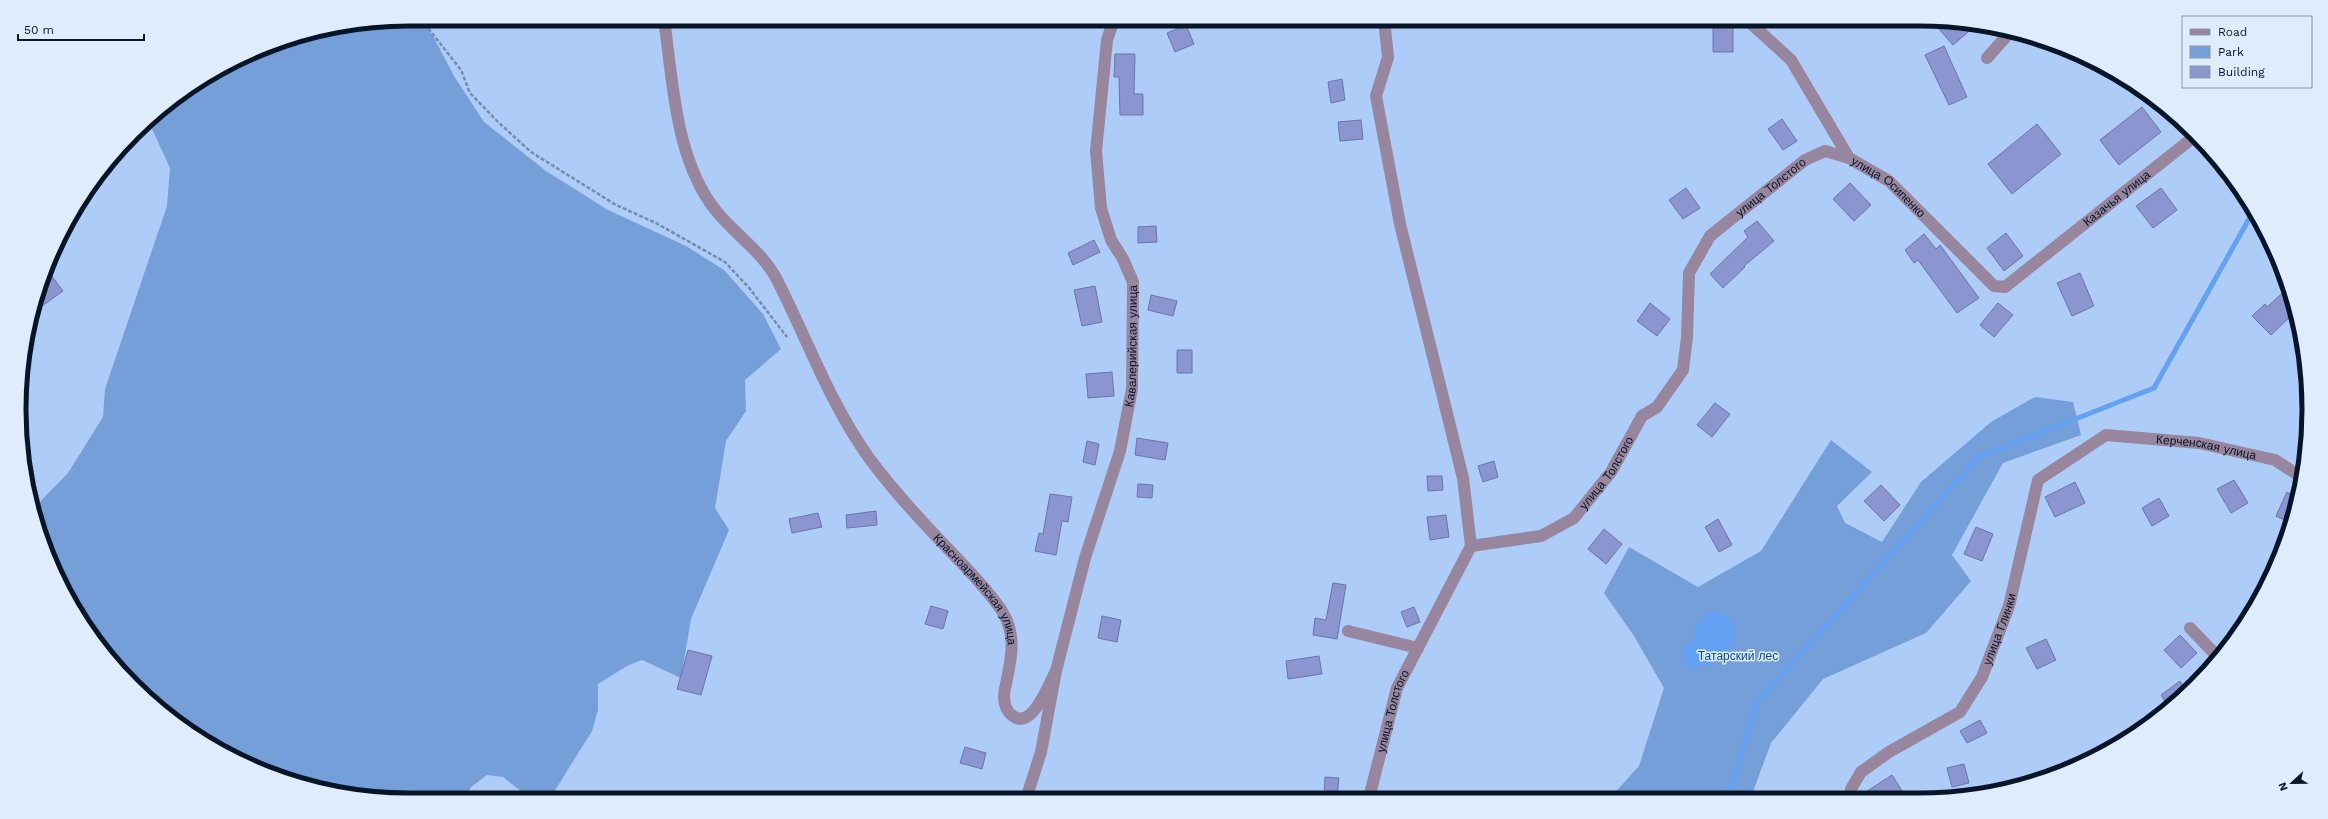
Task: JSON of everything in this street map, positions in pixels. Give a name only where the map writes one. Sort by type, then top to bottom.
[{"type":"street","name":"Красноармейская улица","points":[[665,26],[677,116],[690,165],[716,211],[766,262],[776,278],[813,361],[846,422],[869,459],[937,537],[988,592],[1004,614],[1012,634],[1012,654],[1004,697],[1007,710],[1014,718],[1021,720],[1030,716],[1037,708],[1056,671]]},
{"type":"street","name":"Кавалерийская улица","points":[[1056,671],[1086,558],[1120,451],[1132,389],[1133,282],[1123,259],[1112,240],[1101,208],[1096,152],[1107,40],[1112,26]]},
{"type":"street","points":[[1385,26],[1388,57],[1376,96],[1400,224],[1463,478],[1471,546]]},
{"type":"street","name":"улица Осипенко","points":[[1754,26],[1791,60],[1849,158],[1888,181],[1994,286],[2005,287],[2038,260]]},
{"type":"street","points":[[1987,58],[2006,36]]},
{"type":"street","name":"Казачья улица","points":[[2038,260],[2191,139]]},
{"type":"street","name":"улица Толстого","points":[[1370,793],[1397,688],[1471,546],[1541,536],[1574,518],[1611,472],[1642,416],[1657,406],[1683,370],[1687,336],[1689,273],[1710,236],[1805,160],[1825,152],[1849,158]]},
{"type":"street","name":"Керченская улица","points":[[2106,435],[2199,443],[2275,460],[2297,474]]},
{"type":"street","name":"улица Глинки","points":[[1850,793],[1860,772],[1889,752],[1960,712],[1982,677],[2009,606],[2038,480],[2106,435]]},
{"type":"street","points":[[2190,628],[2214,653]]},
{"type":"street","points":[[1348,631],[1418,648]]},
{"type":"street","points":[[1028,793],[1041,752],[1056,671]]},
{"type":"path","points":[[426,26],[461,70],[470,93],[531,152],[616,205],[656,223],[725,262],[770,313],[788,339]]},
{"type":"green space","points":[[428,26],[454,76],[484,122],[546,171],[608,210],[686,246],[724,270],[763,314],[781,349],[745,380],[746,411],[726,441],[715,508],[729,530],[691,619],[681,678],[642,660],[627,666],[598,684],[598,710],[592,731],[553,793],[523,793],[503,777],[487,775],[471,787],[468,793],[410,793],[359,790],[310,780],[263,764],[218,742],[176,714],[157,698],[138,681],[105,643],[77,601],[55,556],[46,533],[38,504],[68,473],[103,417],[105,389],[167,206],[170,168],[151,126],[176,105],[218,77],[263,55],[310,39],[359,29]]},
{"type":"green space","name":"Татарский лес","points":[[2035,397],[2073,402],[2081,435],[2003,463],[1952,555],[1971,581],[1926,633],[1823,679],[1771,743],[1752,793],[1615,793],[1639,766],[1664,688],[1634,636],[1604,593],[1629,547],[1698,587],[1761,551],[1831,440],[1872,472],[1837,506],[1845,523],[1882,542],[1921,482],[1991,422]]},
{"type":"shaded area","points":[[1716,611],[1727,617],[1732,623],[1735,632],[1734,644],[1711,665],[1700,666],[1691,670],[1683,661],[1684,646],[1696,639],[1694,629],[1705,615]]},
{"type":"building","points":[[1186,26],[1194,44],[1175,52],[1167,33]]},
{"type":"building","points":[[1713,26],[1733,26],[1733,52],[1713,52]]},
{"type":"building","points":[[1937,27],[1971,29],[1953,45]]},
{"type":"building","points":[[1944,46],[1967,97],[1949,105],[1925,55]]},
{"type":"building","points":[[1115,54],[1135,54],[1134,94],[1143,94],[1143,115],[1120,115],[1119,77],[1114,77]]},
{"type":"building","points":[[1342,79],[1345,100],[1331,103],[1328,82]]},
{"type":"building","points":[[2142,107],[2161,132],[2119,165],[2100,140]]},
{"type":"building","points":[[1782,119],[1797,141],[1783,150],[1768,129]]},
{"type":"building","points":[[1361,120],[1363,139],[1340,141],[1338,122]]},
{"type":"building","points":[[2037,124],[2061,154],[2012,194],[1988,164]]},
{"type":"building","points":[[1850,183],[1871,205],[1854,221],[1833,199]]},
{"type":"building","points":[[1686,188],[1700,208],[1683,219],[1669,200]]},
{"type":"building","points":[[2161,188],[2177,210],[2153,228],[2136,206]]},
{"type":"building","points":[[1757,221],[1774,241],[1744,266],[1745,267],[1723,288],[1710,274],[1748,237],[1744,231]]},
{"type":"building","points":[[1156,226],[1157,242],[1138,243],[1138,227]]},
{"type":"building","points":[[2006,233],[2023,256],[2004,271],[1987,248]]},
{"type":"building","points":[[1924,234],[1936,249],[1940,245],[1979,298],[1957,313],[1918,260],[1914,263],[1905,250]]},
{"type":"building","points":[[1094,240],[1100,252],[1073,265],[1068,253]]},
{"type":"building","points":[[2080,273],[2094,306],[2072,316],[2057,283]]},
{"type":"building","points":[[51,275],[63,291],[40,308],[46,286]]},
{"type":"building","points":[[1095,286],[1102,322],[1082,326],[1074,290]]},
{"type":"building","points":[[2284,292],[2291,316],[2271,335],[2252,316],[2265,304],[2267,307]]},
{"type":"building","points":[[1151,295],[1177,301],[1173,316],[1148,310]]},
{"type":"building","points":[[1650,303],[1670,319],[1657,336],[1637,321]]},
{"type":"building","points":[[1998,303],[2013,315],[1994,337],[1980,325]]},
{"type":"building","points":[[1177,350],[1192,350],[1192,373],[1177,373]]},
{"type":"building","points":[[1112,372],[1114,396],[1088,398],[1086,374]]},
{"type":"building","points":[[1715,403],[1730,414],[1712,437],[1697,425]]},
{"type":"building","points":[[1137,438],[1168,443],[1165,460],[1135,455]]},
{"type":"building","points":[[1087,441],[1099,444],[1095,465],[1083,462]]},
{"type":"building","points":[[1494,461],[1498,477],[1483,482],[1478,466]]},
{"type":"building","points":[[1427,476],[1442,476],[1443,490],[1428,491]]},
{"type":"building","points":[[2234,480],[2248,503],[2231,513],[2217,489]]},
{"type":"building","points":[[2075,482],[2085,503],[2055,517],[2045,497]]},
{"type":"building","points":[[1138,484],[1153,485],[1152,498],[1137,497]]},
{"type":"building","points":[[1881,485],[1900,505],[1884,521],[1864,501]]},
{"type":"building","points":[[2287,492],[2292,495],[2286,521],[2276,516]]},
{"type":"building","points":[[1050,494],[1072,497],[1068,522],[1062,521],[1056,555],[1035,551],[1039,533],[1043,534]]},
{"type":"building","points":[[2159,498],[2169,516],[2152,526],[2142,508]]},
{"type":"building","points":[[876,511],[877,525],[847,528],[846,515]]},
{"type":"building","points":[[818,513],[822,527],[792,533],[789,519]]},
{"type":"building","points":[[1446,515],[1449,537],[1430,540],[1427,517]]},
{"type":"building","points":[[1718,519],[1732,545],[1719,552],[1705,527]]},
{"type":"building","points":[[1976,527],[1993,534],[1982,561],[1964,554]]},
{"type":"building","points":[[1604,529],[1622,544],[1606,564],[1588,549]]},
{"type":"building","points":[[1333,583],[1346,585],[1337,639],[1313,635],[1315,618],[1326,620]]},
{"type":"building","points":[[931,606],[948,611],[943,629],[925,624]]},
{"type":"building","points":[[1414,607],[1420,622],[1407,627],[1401,612]]},
{"type":"building","points":[[1102,616],[1121,620],[1117,642],[1098,638]]},
{"type":"building","points":[[2180,635],[2197,653],[2181,668],[2164,650]]},
{"type":"building","points":[[2046,639],[2056,660],[2037,669],[2026,648]]},
{"type":"building","points":[[688,650],[712,656],[701,695],[677,689]]},
{"type":"building","points":[[1319,656],[1322,674],[1288,679],[1286,661]]},
{"type":"building","points":[[2180,681],[2183,687],[2166,702],[2161,695]]},
{"type":"building","points":[[1980,720],[1987,733],[1967,743],[1960,731]]},
{"type":"building","points":[[965,747],[986,753],[982,769],[960,763]]},
{"type":"building","points":[[1964,764],[1969,783],[1952,787],[1947,768]]},
{"type":"building","points":[[1892,775],[1903,793],[1864,793]]},
{"type":"building","points":[[1325,777],[1339,778],[1338,793],[1324,793]]},
{"type":"waterway","points":[[1729,793],[1757,702],[1979,457],[2154,388],[2250,217]]}]
